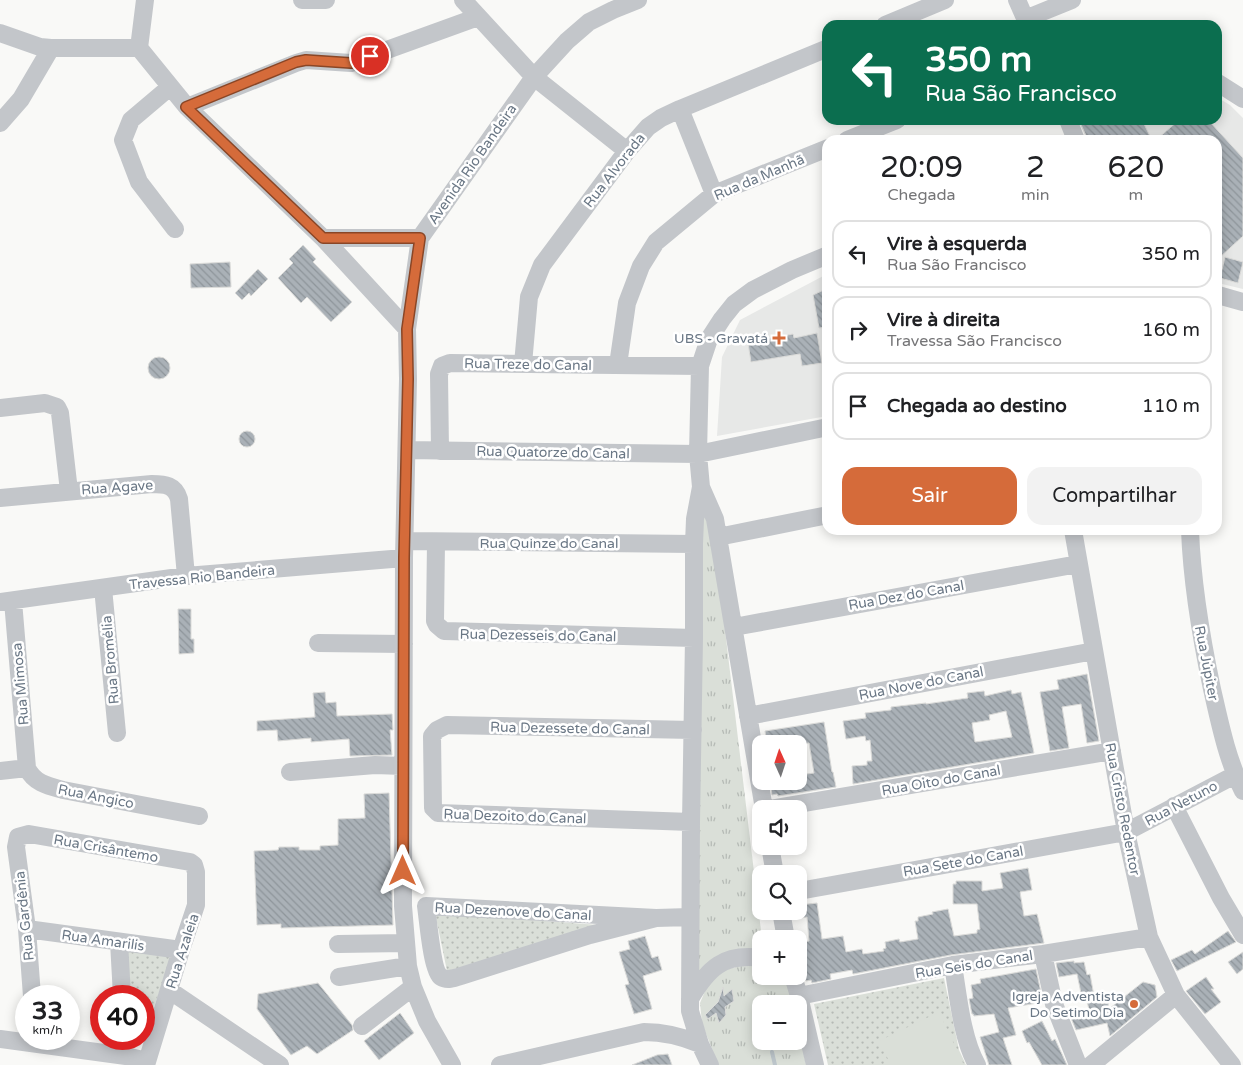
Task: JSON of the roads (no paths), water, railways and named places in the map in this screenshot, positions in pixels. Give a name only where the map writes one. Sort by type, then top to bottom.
[{"type":"street","points":[[145,0],[139,48],[170,87],[186,107],[323,238],[407,329]]},
{"type":"street","points":[[302,0],[326,0]]},
{"type":"street","points":[[463,0],[534,77],[627,151]]},
{"type":"street","name":"Avenida Rio Bandeira","points":[[452,1065],[426,1020],[413,988],[408,966],[403,906],[407,329],[420,238],[534,77],[567,41],[589,22],[638,0]]},
{"type":"street","points":[[897,20],[945,0]]},
{"type":"street","points":[[1017,0],[1025,20]]},
{"type":"street","points":[[1030,20],[1072,0]]},
{"type":"street","points":[[186,107],[296,62],[306,60],[351,63],[478,17]]},
{"type":"street","points":[[0,33],[51,48],[139,48]]},
{"type":"street","points":[[0,123],[21,99],[51,48]]},
{"type":"street","name":"Rua Alvorada","points":[[523,364],[528,297],[542,265],[627,151],[648,127],[680,109],[822,50]]},
{"type":"street","points":[[1222,86],[1243,99]]},
{"type":"street","points":[[170,87],[130,120],[124,140],[139,182],[175,229]]},
{"type":"street","points":[[680,109],[714,194]]},
{"type":"street","points":[[878,134],[890,125]]},
{"type":"street","name":"Rua da Manhã","points":[[618,365],[627,303],[641,266],[656,242],[714,194],[822,150]]},
{"type":"street","points":[[323,238],[420,238]]},
{"type":"street","points":[[710,1065],[700,1044],[690,1011],[694,544],[695,519],[701,487],[698,454],[700,366],[709,339],[734,304],[753,290],[822,258]]},
{"type":"street","points":[[1222,296],[1243,302]]},
{"type":"street","name":"Rua Treze do Canal","points":[[440,451],[440,374],[442,366],[450,363],[700,366]]},
{"type":"street","points":[[0,408],[45,403],[57,407],[60,413],[69,491]]},
{"type":"street","name":"Rua Quatorze do Canal","points":[[407,450],[698,454],[822,429]]},
{"type":"street","name":"Rua Agave","points":[[0,498],[164,484],[174,489],[179,499],[186,576]]},
{"type":"street","points":[[701,487],[715,519],[762,800]]},
{"type":"street","points":[[718,537],[822,516]]},
{"type":"street","name":"Rua Cristo Redentor","points":[[1074,535],[1126,832],[1149,937],[1176,995],[1230,1064]]},
{"type":"street","name":"Rua Júpiter","points":[[1191,535],[1202,644],[1222,737],[1243,792]]},
{"type":"street","name":"Rua Quinze do Canal","points":[[405,550],[436,542],[694,544]]},
{"type":"street","name":"Rua Dezesseis do Canal","points":[[436,542],[435,621],[444,631],[694,638]]},
{"type":"street","name":"Travessa Rio Bandeira","points":[[6,601],[186,576],[405,550]]},
{"type":"street","points":[[694,565],[700,558],[707,557],[714,557],[722,562]]},
{"type":"street","name":"Rua Dez do Canal","points":[[734,627],[1078,564]]},
{"type":"street","name":"Rua Bromélia","points":[[103,588],[117,733]]},
{"type":"street","name":"Rua Mimosa","points":[[6,601],[27,768]]},
{"type":"street","points":[[318,643],[404,644]]},
{"type":"street","name":"Rua Nove do Canal","points":[[748,716],[1094,651]]},
{"type":"street","name":"Rua Dezessete do Canal","points":[[447,725],[693,730]]},
{"type":"street","name":"Rua Dezoito do Canal","points":[[447,725],[437,730],[432,736],[433,808],[438,814],[691,822]]},
{"type":"street","name":"Rua Oito do Canal","points":[[807,803],[1112,751]]},
{"type":"street","points":[[290,772],[433,762]]},
{"type":"street","points":[[0,770],[27,768]]},
{"type":"street","name":"Rua Angico","points":[[27,768],[36,780],[45,785],[199,816]]},
{"type":"street","name":"Rua Netuno","points":[[1126,832],[1235,775]]},
{"type":"street","points":[[1174,806],[1221,898],[1243,935]]},
{"type":"street","name":"Rua Sete do Canal","points":[[807,890],[1126,832]]},
{"type":"street","name":"Rua Crisântemo","points":[[18,837],[29,834],[186,861],[194,865]]},
{"type":"street","name":"Rua Gardênia","points":[[18,837],[16,847],[31,985]]},
{"type":"street","name":"Rua Azaleia","points":[[146,1063],[180,950],[196,905],[196,872],[194,865]]},
{"type":"street","name":"Rua Dezenove do Canal","points":[[656,918],[590,935],[448,979],[440,976],[433,958],[426,906],[656,918],[690,917]]},
{"type":"street","name":"Rua Amarilis","points":[[26,929],[180,950]]},
{"type":"street","name":"Rua Seis do Canal","points":[[805,995],[953,965],[1043,954],[1149,937]]},
{"type":"street","points":[[119,942],[121,985]]},
{"type":"street","points":[[338,944],[406,943]]},
{"type":"street","points":[[1043,954],[1054,1004],[1078,1065]]},
{"type":"street","points":[[690,1000],[703,979],[719,963],[746,956],[752,957]]},
{"type":"street","points":[[953,965],[966,1035],[970,1051],[977,1065]]},
{"type":"street","points":[[339,977],[408,966]]},
{"type":"street","points":[[362,1026],[413,988]]},
{"type":"street","points":[[169,990],[280,1065]]},
{"type":"street","points":[[1091,1065],[1176,995]]},
{"type":"street","points":[[807,1028],[815,1065]]},
{"type":"street","points":[[500,1065],[644,1032],[676,1035],[700,1044]]},
{"type":"street","points":[[0,1039],[15,1040]]},
{"type":"street","points":[[130,1050],[146,1063]]},
{"type":"waterway","points":[[772,1052],[775,1065]]},
{"type":"place","name":"UBS - Gravatá","points":[[779,338]]},
{"type":"place","name":"Igreja Adventista Do Setimo Dia","points":[[1134,1004]]}]
